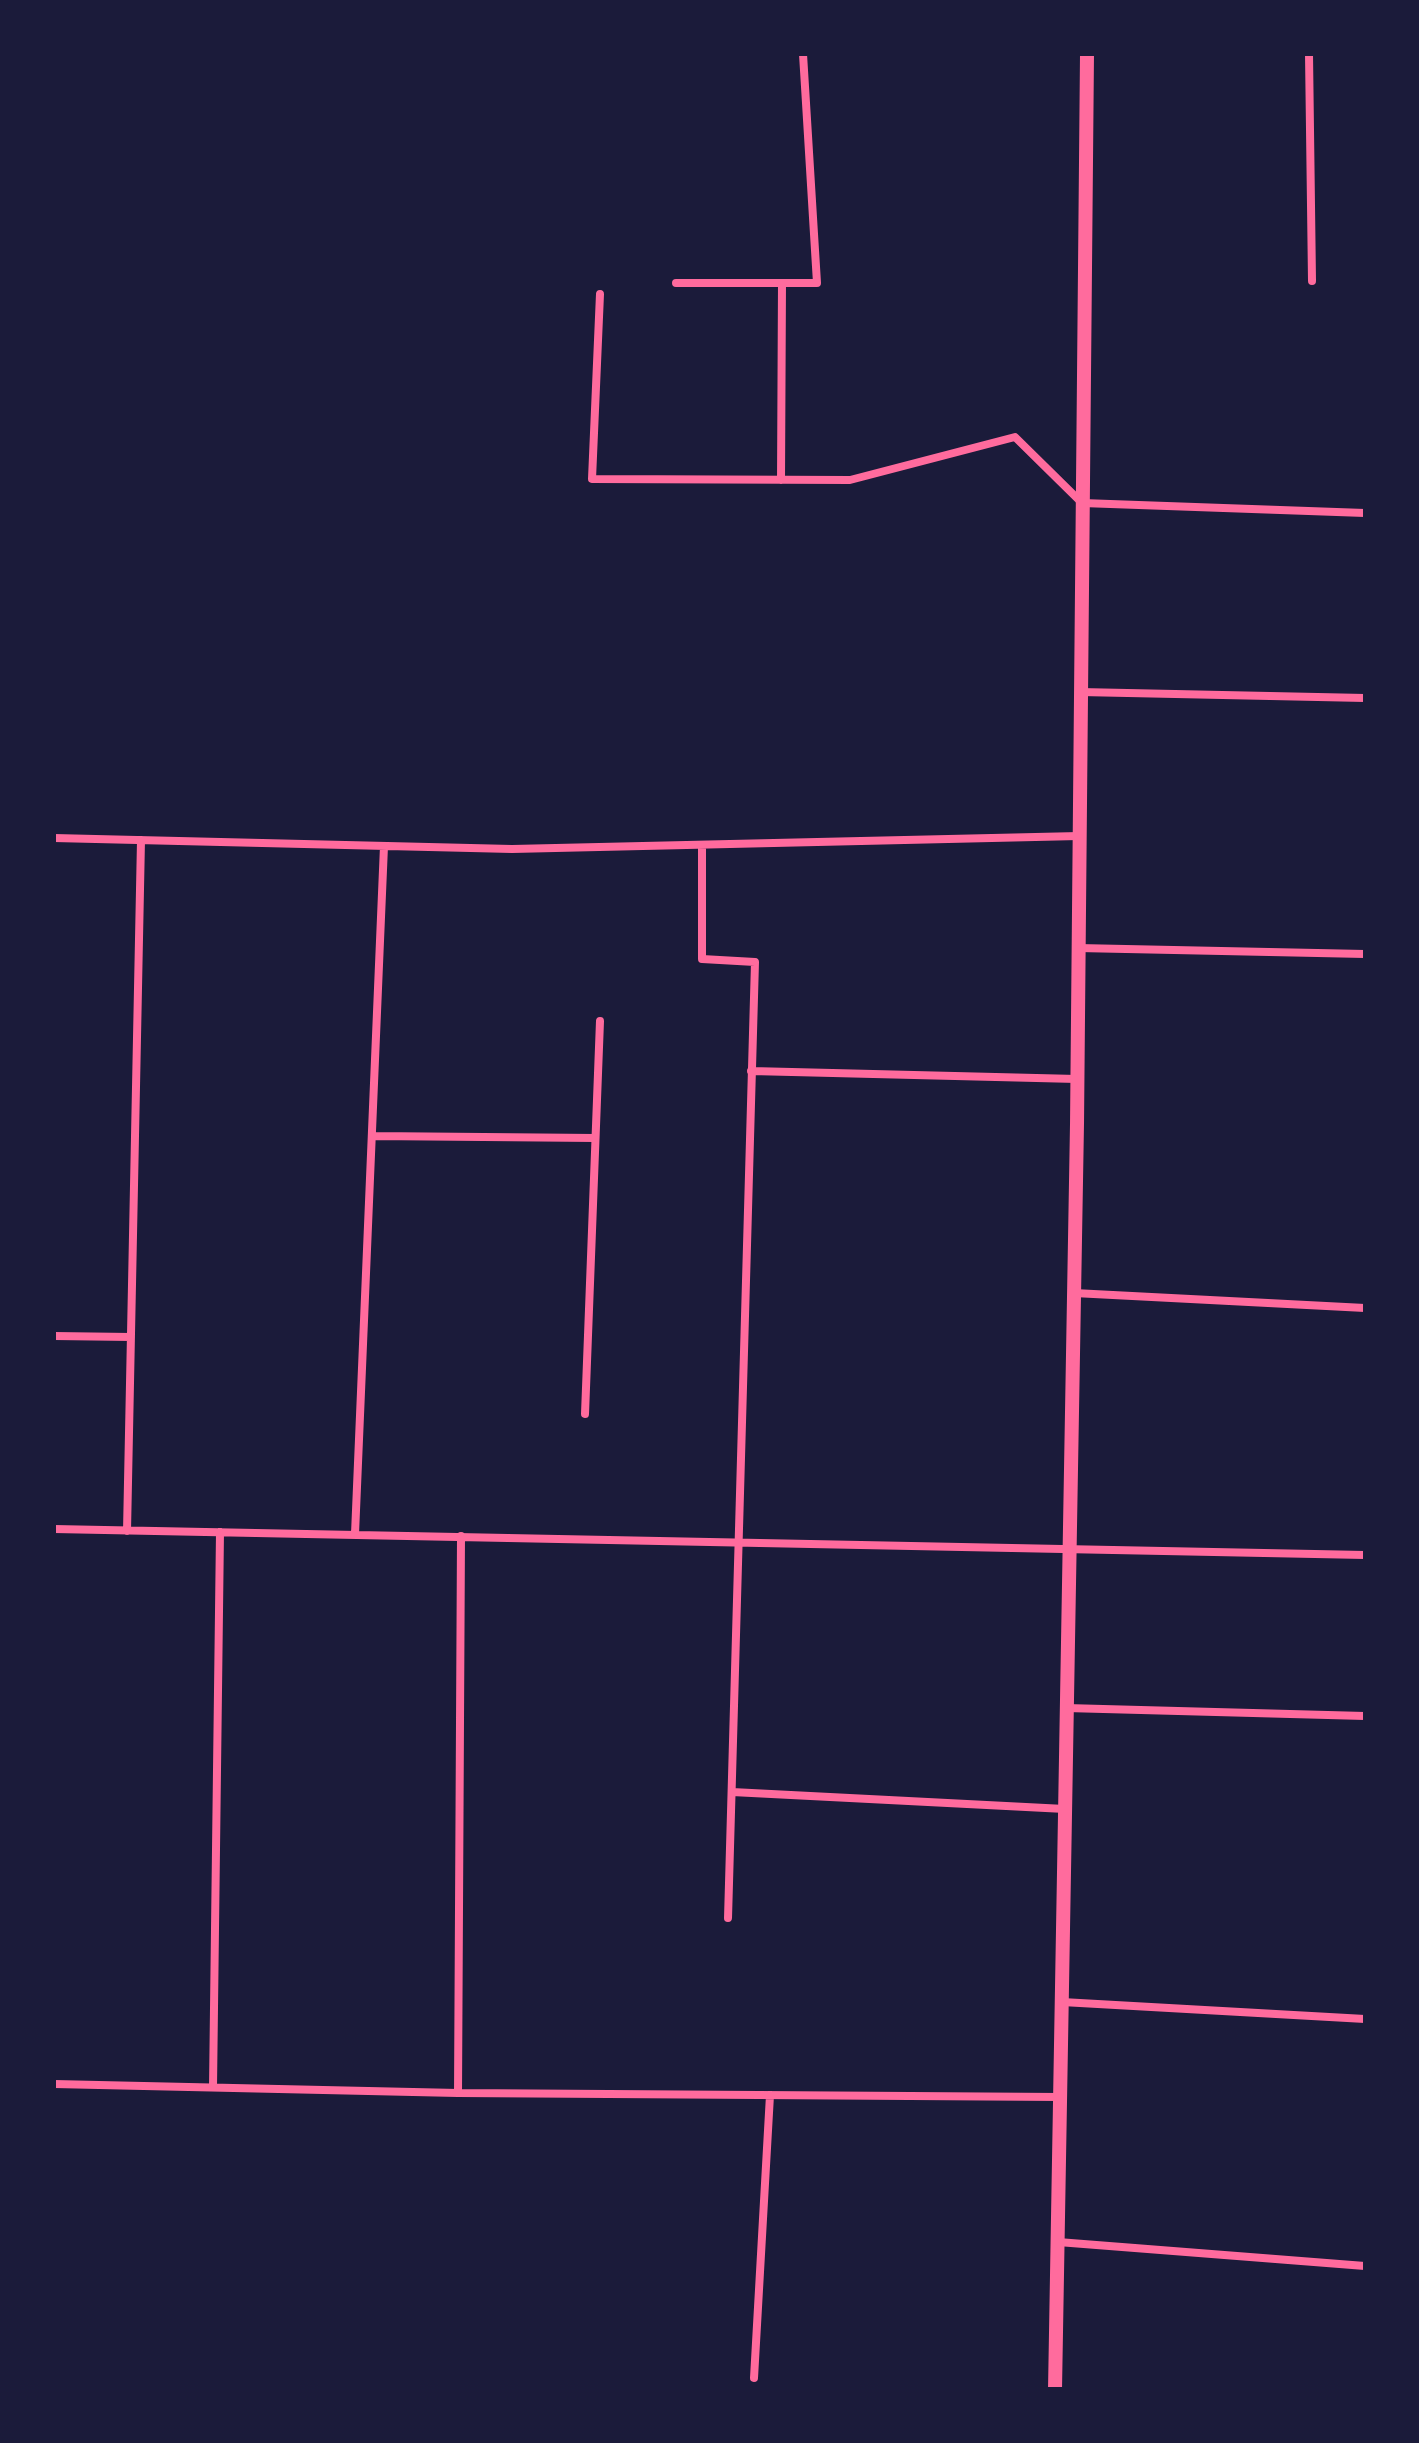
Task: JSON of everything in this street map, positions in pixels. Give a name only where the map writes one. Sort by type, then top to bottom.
[{"type":"street","points":[[676,283],[817,283],[803,54]]},
{"type":"street","points":[[1055,2389],[1077,1079],[1087,54]]},
{"type":"street","points":[[1309,54],[1312,281]]},
{"type":"street","points":[[781,480],[782,283]]},
{"type":"street","points":[[600,294],[592,479],[850,480],[1015,437],[1082,503],[1365,513]]},
{"type":"street","points":[[1080,692],[1365,698]]},
{"type":"street","points":[[54,838],[512,849],[1079,836]]},
{"type":"street","points":[[127,1531],[141,840]]},
{"type":"street","points":[[702,845],[702,959],[755,962],[728,1918]]},
{"type":"street","points":[[355,1534],[384,846]]},
{"type":"street","points":[[1078,948],[1365,954]]},
{"type":"street","points":[[585,1414],[600,1021]]},
{"type":"street","points":[[751,1071],[1077,1079]]},
{"type":"street","points":[[372,1136],[595,1138]]},
{"type":"street","points":[[1074,1293],[1365,1308]]},
{"type":"street","points":[[54,1336],[131,1337]]},
{"type":"street","points":[[54,1529],[1365,1555]]},
{"type":"street","points":[[213,2087],[220,1532]]},
{"type":"street","points":[[458,2093],[461,1536]]},
{"type":"street","points":[[1066,1708],[1365,1716]]},
{"type":"street","points":[[732,1792],[1065,1809]]},
{"type":"street","points":[[1062,2002],[1365,2019]]},
{"type":"street","points":[[54,2084],[458,2093],[1060,2097]]},
{"type":"street","points":[[754,2378],[770,2095]]},
{"type":"street","points":[[1058,2242],[1365,2266]]}]
